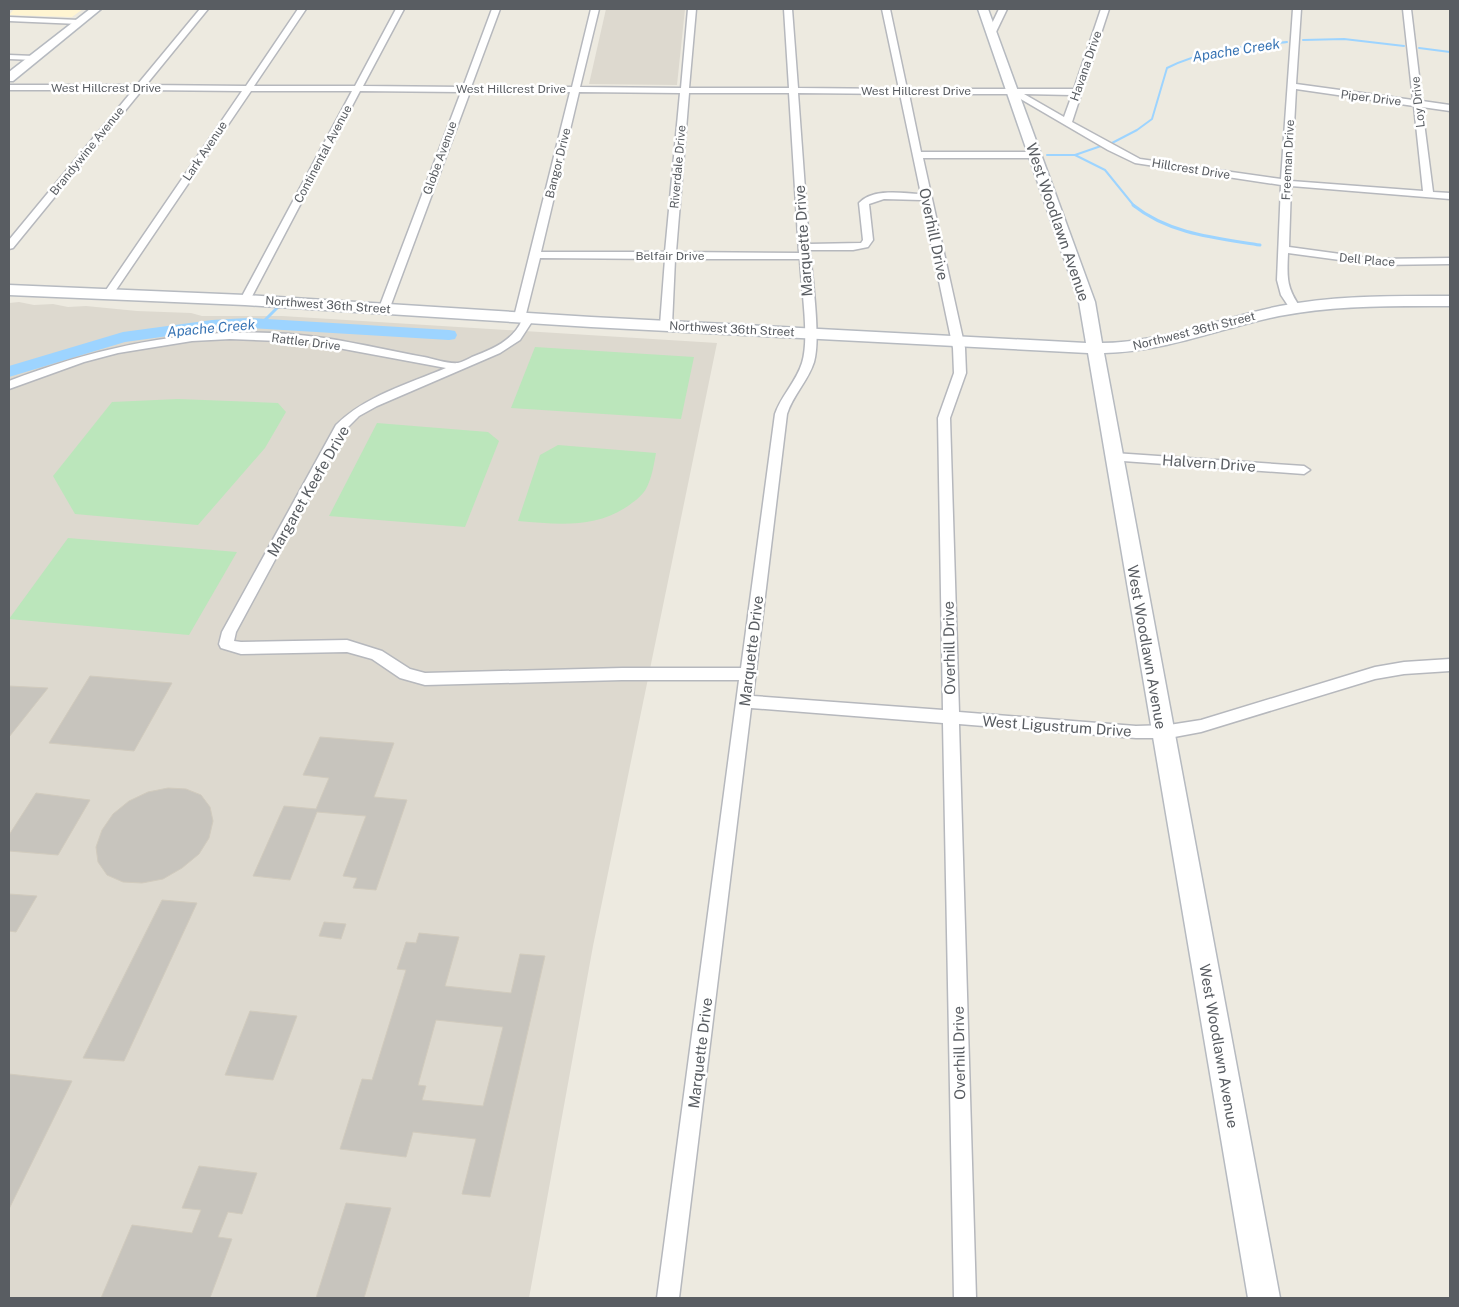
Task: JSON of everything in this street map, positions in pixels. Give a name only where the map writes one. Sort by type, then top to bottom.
[{"type":"main road","points":[[9,78],[96,9]]},
{"type":"main road","name":"West Woodlawn Avenue","points":[[983,9],[1084,292],[1264,1298]]},
{"type":"main road","name":"Northwest 36th Street","points":[[9,290],[245,300],[958,342],[1095,348],[1127,348],[1152,344],[1296,308],[1356,302],[1450,301]]},
{"type":"street","name":"Brandywine Avenue","points":[[9,246],[204,9]]},
{"type":"street","name":"Lark Avenue","points":[[110,293],[302,9]]},
{"type":"street","name":"Continental Avenue","points":[[245,300],[400,9]]},
{"type":"street","name":"Globe Avenue","points":[[385,308],[496,9]]},
{"type":"street","name":"Bangor Drive","points":[[525,317],[536,255],[595,9]]},
{"type":"street","name":"Riverdale Drive","points":[[666,325],[670,256],[692,9]]},
{"type":"street","name":"Marquette Drive","points":[[668,1298],[781,414],[789,394],[806,368],[809,358],[810,332],[803,252],[788,9]]},
{"type":"street","name":"Overhill Drive","points":[[886,9],[958,342],[960,373],[944,418],[965,1298]]},
{"type":"street","points":[[992,32],[1003,9]]},
{"type":"street","name":"Havana Drive","points":[[1067,123],[1106,9]]},
{"type":"street","name":"Freeman Drive","points":[[1296,308],[1284,288],[1282,280],[1297,9]]},
{"type":"street","name":"Loy Drive","points":[[1407,9],[1428,194]]},
{"type":"street","points":[[9,19],[79,22]]},
{"type":"street","points":[[9,57],[34,58]]},
{"type":"street","name":"Piper Drive","points":[[1292,86],[1450,108]]},
{"type":"street","name":"West Hillcrest Drive","points":[[9,87],[1013,92]]},
{"type":"street","points":[[1013,92],[1078,92]]},
{"type":"street","name":"Hillcrest Drive","points":[[1013,92],[1138,161],[1286,183],[1450,196]]},
{"type":"street","points":[[918,155],[1036,155]]},
{"type":"street","name":"Belfair Drive","points":[[536,255],[670,256],[803,252],[853,247],[864,245],[868,240],[865,201],[878,196],[926,197]]},
{"type":"street","name":"Dell Place","points":[[1284,249],[1377,262],[1450,261]]},
{"type":"street","name":"Margaret Keefe Drive","points":[[525,317],[524,330],[514,341],[496,351],[373,402],[355,413],[340,428],[229,632],[226,644],[248,648],[347,646],[377,655],[405,674],[425,678],[474,679],[622,674],[747,674]]},
{"type":"street","name":"Rattler Drive","points":[[9,386],[65,364],[119,349],[153,342],[248,335],[305,339],[459,367]]},
{"type":"street","name":"Halvern Drive","points":[[1114,457],[1304,470]]},
{"type":"street","name":"West Ligustrum Drive","points":[[745,701],[1162,733],[1183,731],[1201,726],[1375,673],[1411,667],[1450,665]]},
{"type":"shaded area","points":[[14,9],[83,9],[72,17],[9,15]]},
{"type":"shaded area","points":[[606,9],[685,9],[677,85],[589,84]]},
{"type":"shaded area","points":[[19,302],[34,305],[53,304],[68,307],[86,306],[137,311],[191,313],[202,316],[282,316],[717,343],[593,946],[529,1298],[9,1298],[9,303]]},
{"type":"green space","points":[[535,347],[694,357],[681,419],[511,408]]},
{"type":"green space","points":[[178,399],[278,403],[286,412],[265,448],[198,525],[75,514],[53,476],[112,402]]},
{"type":"green space","points":[[377,423],[488,432],[499,441],[465,527],[329,516]]},
{"type":"green space","points":[[558,445],[656,453],[649,483],[639,498],[628,506],[615,513],[589,522],[561,524],[518,521],[540,455]]},
{"type":"green space","points":[[68,538],[237,552],[189,635],[9,619]]},
{"type":"building","points":[[90,676],[172,683],[134,751],[49,743]]},
{"type":"building","points":[[9,686],[48,688],[9,737]]},
{"type":"building","points":[[320,737],[394,743],[374,797],[407,800],[376,890],[353,888],[357,878],[343,876],[366,816],[317,812],[290,880],[253,876],[284,806],[316,809],[329,778],[303,775]]},
{"type":"building","points":[[168,788],[186,789],[201,795],[210,807],[213,821],[209,838],[199,854],[182,868],[163,879],[142,883],[123,882],[107,875],[98,862],[96,847],[102,830],[113,814],[129,801],[148,792]]},
{"type":"building","points":[[36,793],[90,800],[58,855],[9,851],[9,835]]},
{"type":"building","points":[[9,894],[37,896],[16,932],[9,931]]},
{"type":"building","points":[[162,900],[197,903],[124,1061],[83,1058]]},
{"type":"building","points":[[324,922],[346,924],[341,939],[319,936]]},
{"type":"building","points":[[419,933],[459,937],[445,986],[511,993],[520,954],[545,956],[490,1197],[462,1194],[476,1139],[413,1132],[406,1157],[340,1149],[362,1079],[372,1080],[406,970],[397,969],[406,942],[416,943]],"holes":[[[436,1020],[503,1027],[483,1106],[422,1100],[426,1086],[418,1085]]]},
{"type":"building","points":[[250,1011],[297,1016],[273,1080],[225,1075]]},
{"type":"building","points":[[9,1074],[72,1081],[9,1209]]},
{"type":"building","points":[[199,1166],[257,1173],[242,1214],[228,1212],[218,1237],[232,1239],[210,1298],[101,1298],[132,1225],[192,1233],[201,1210],[182,1208]]},
{"type":"building","points":[[346,1203],[391,1208],[364,1298],[316,1298]]},
{"type":"waterway","name":"Apache Creek","points":[[1303,40],[1344,39],[1404,46]]},
{"type":"waterway","name":"Apache Creek","points":[[1112,143],[1137,130],[1152,119],[1167,68],[1211,53],[1241,47],[1287,42]]},
{"type":"waterway","name":"Apache Creek","points":[[1419,48],[1450,52]]},
{"type":"waterway","name":"Apache Creek","points":[[1075,155],[1101,146]]},
{"type":"waterway","name":"Apache Creek","points":[[1047,155],[1075,155]]},
{"type":"waterway","points":[[1075,155],[1105,170],[1134,206]]},
{"type":"waterway","points":[[1134,206],[1147,215],[1177,229],[1210,237],[1260,245]]},
{"type":"waterway","points":[[262,323],[279,306]]},
{"type":"waterway","name":"Apache Creek","points":[[9,372],[123,337],[212,325],[248,323],[449,335]]}]
